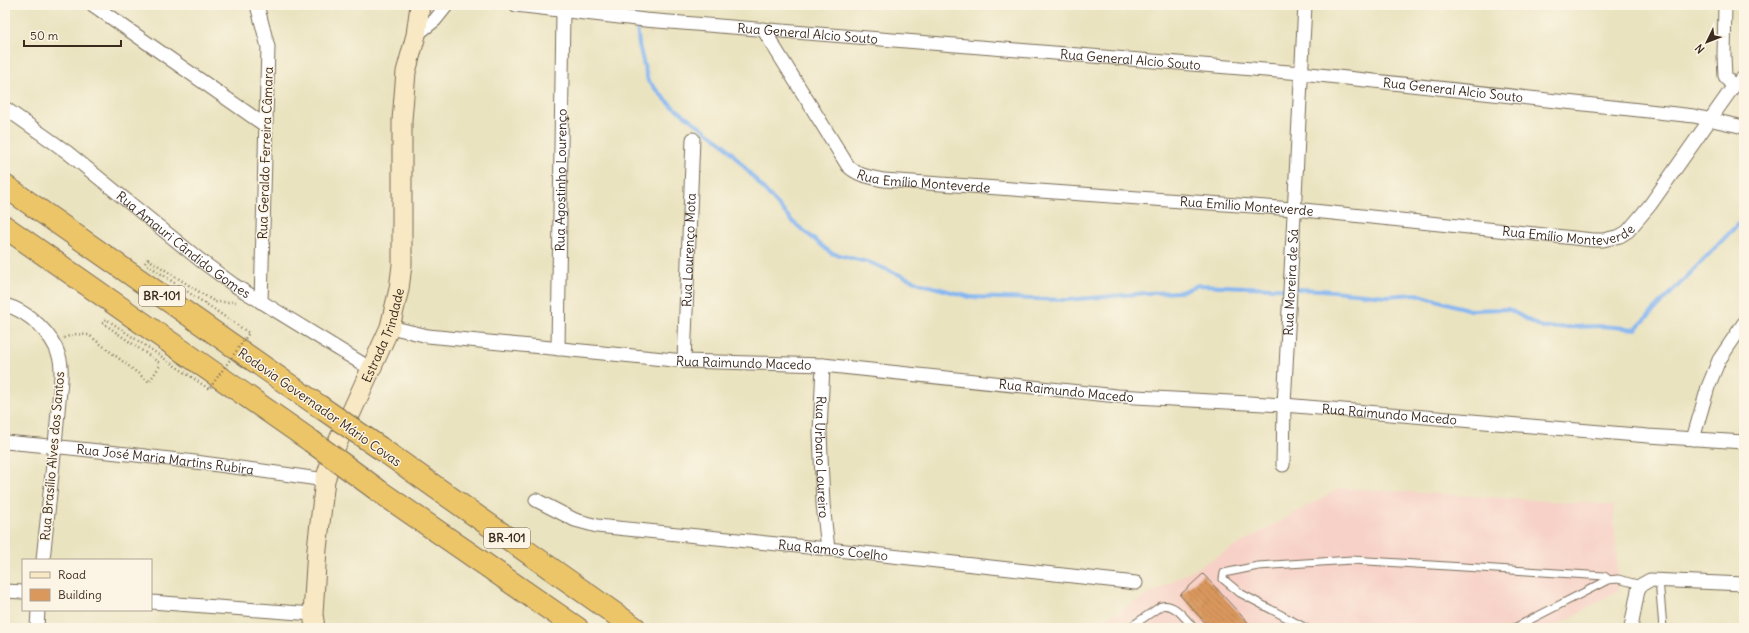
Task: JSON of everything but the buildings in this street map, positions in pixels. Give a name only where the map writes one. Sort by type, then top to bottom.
[{"type":"highway","name":"Rodovia Governador Mário Covas","points":[[5,186],[635,628]]},
{"type":"highway","name":"BR-101","points":[[5,227],[311,441],[379,491],[577,628]]},
{"type":"street","points":[[93,5],[266,126]]},
{"type":"street","name":"Rua Geraldo Ferreira Câmara","points":[[257,5],[268,47],[261,302]]},
{"type":"street","name":"Estrada Trindade","points":[[314,621],[317,549],[325,480],[336,446],[390,327],[399,289],[402,265],[402,120],[406,72],[416,35],[420,5]]},
{"type":"street","points":[[416,35],[436,20],[447,5]]},
{"type":"street","name":"Rua General Alcio Souto","points":[[516,5],[628,19],[1300,73],[1710,119],[1744,127]]},
{"type":"street","name":"Rua Moreira de Sá","points":[[1283,464],[1284,405],[1290,311],[1300,73],[1305,5]]},
{"type":"street","points":[[1725,5],[1725,76],[1733,87]]},
{"type":"street","name":"Rua Agostinho Lourenço","points":[[558,349],[563,12]]},
{"type":"street","name":"Rua Emílio Monteverde","points":[[763,29],[848,166],[866,177],[1294,209],[1603,240],[1620,236],[1628,231],[1650,205],[1733,87],[1744,77]]},
{"type":"street","name":"Rua Amauri Cândido Gomes","points":[[5,108],[67,152],[200,260],[234,285],[371,369]]},
{"type":"street","name":"Rua Lourenço Mota","points":[[684,361],[693,139]]},
{"type":"street","name":"Rua Brasílio Alves dos Santos","points":[[5,305],[27,315],[42,329],[53,342],[60,357],[60,379],[55,446],[43,559]]},
{"type":"street","points":[[1693,439],[1708,386],[1719,360],[1744,323]]},
{"type":"street","name":"Rua Raimundo Macedo","points":[[390,327],[428,336],[684,361],[823,365],[1117,396],[1284,405],[1744,442]]},
{"type":"street","name":"Rua Urbano Loureiro","points":[[823,365],[820,432],[823,504],[828,549]]},
{"type":"street","name":"Rua José Maria Martins Rubira","points":[[5,442],[55,446],[261,470],[325,480]]},
{"type":"street","name":"Rua Ramos Coelho","points":[[536,500],[575,520],[597,526],[828,549],[1136,583]]},
{"type":"street","points":[[1632,628],[1638,590],[1641,585],[1650,580],[1659,579],[1744,584]]},
{"type":"street","points":[[5,591],[22,592]]},
{"type":"street","points":[[152,602],[314,621]]},
{"type":"street","points":[[37,628],[38,611]]},
{"type":"lane","points":[[1306,628],[1240,593],[1223,579],[1224,573],[1258,566],[1352,560],[1604,576],[1607,580]]},
{"type":"lane","points":[[1514,628],[1607,580],[1618,579],[1641,585]]},
{"type":"lane","points":[[1659,579],[1663,628]]},
{"type":"lane","points":[[1129,628],[1161,606],[1167,604],[1173,606],[1194,628]]},
{"type":"path","points":[[53,342],[74,334],[89,335],[149,382],[161,364],[103,324],[106,319],[209,390],[249,332],[145,263],[148,259],[216,302],[261,302]]},
{"type":"shaded area","points":[[1340,488],[1613,505],[1619,590],[1552,628],[1089,628]]},
{"type":"waterway","points":[[635,5],[639,45],[648,81],[672,106],[724,144],[793,222],[831,253],[871,263],[922,284],[970,297],[1067,300],[1148,293],[1180,292],[1198,285],[1321,290],[1386,296],[1416,294],[1470,310],[1508,309],[1543,328],[1602,326],[1636,329],[1744,218]]}]
